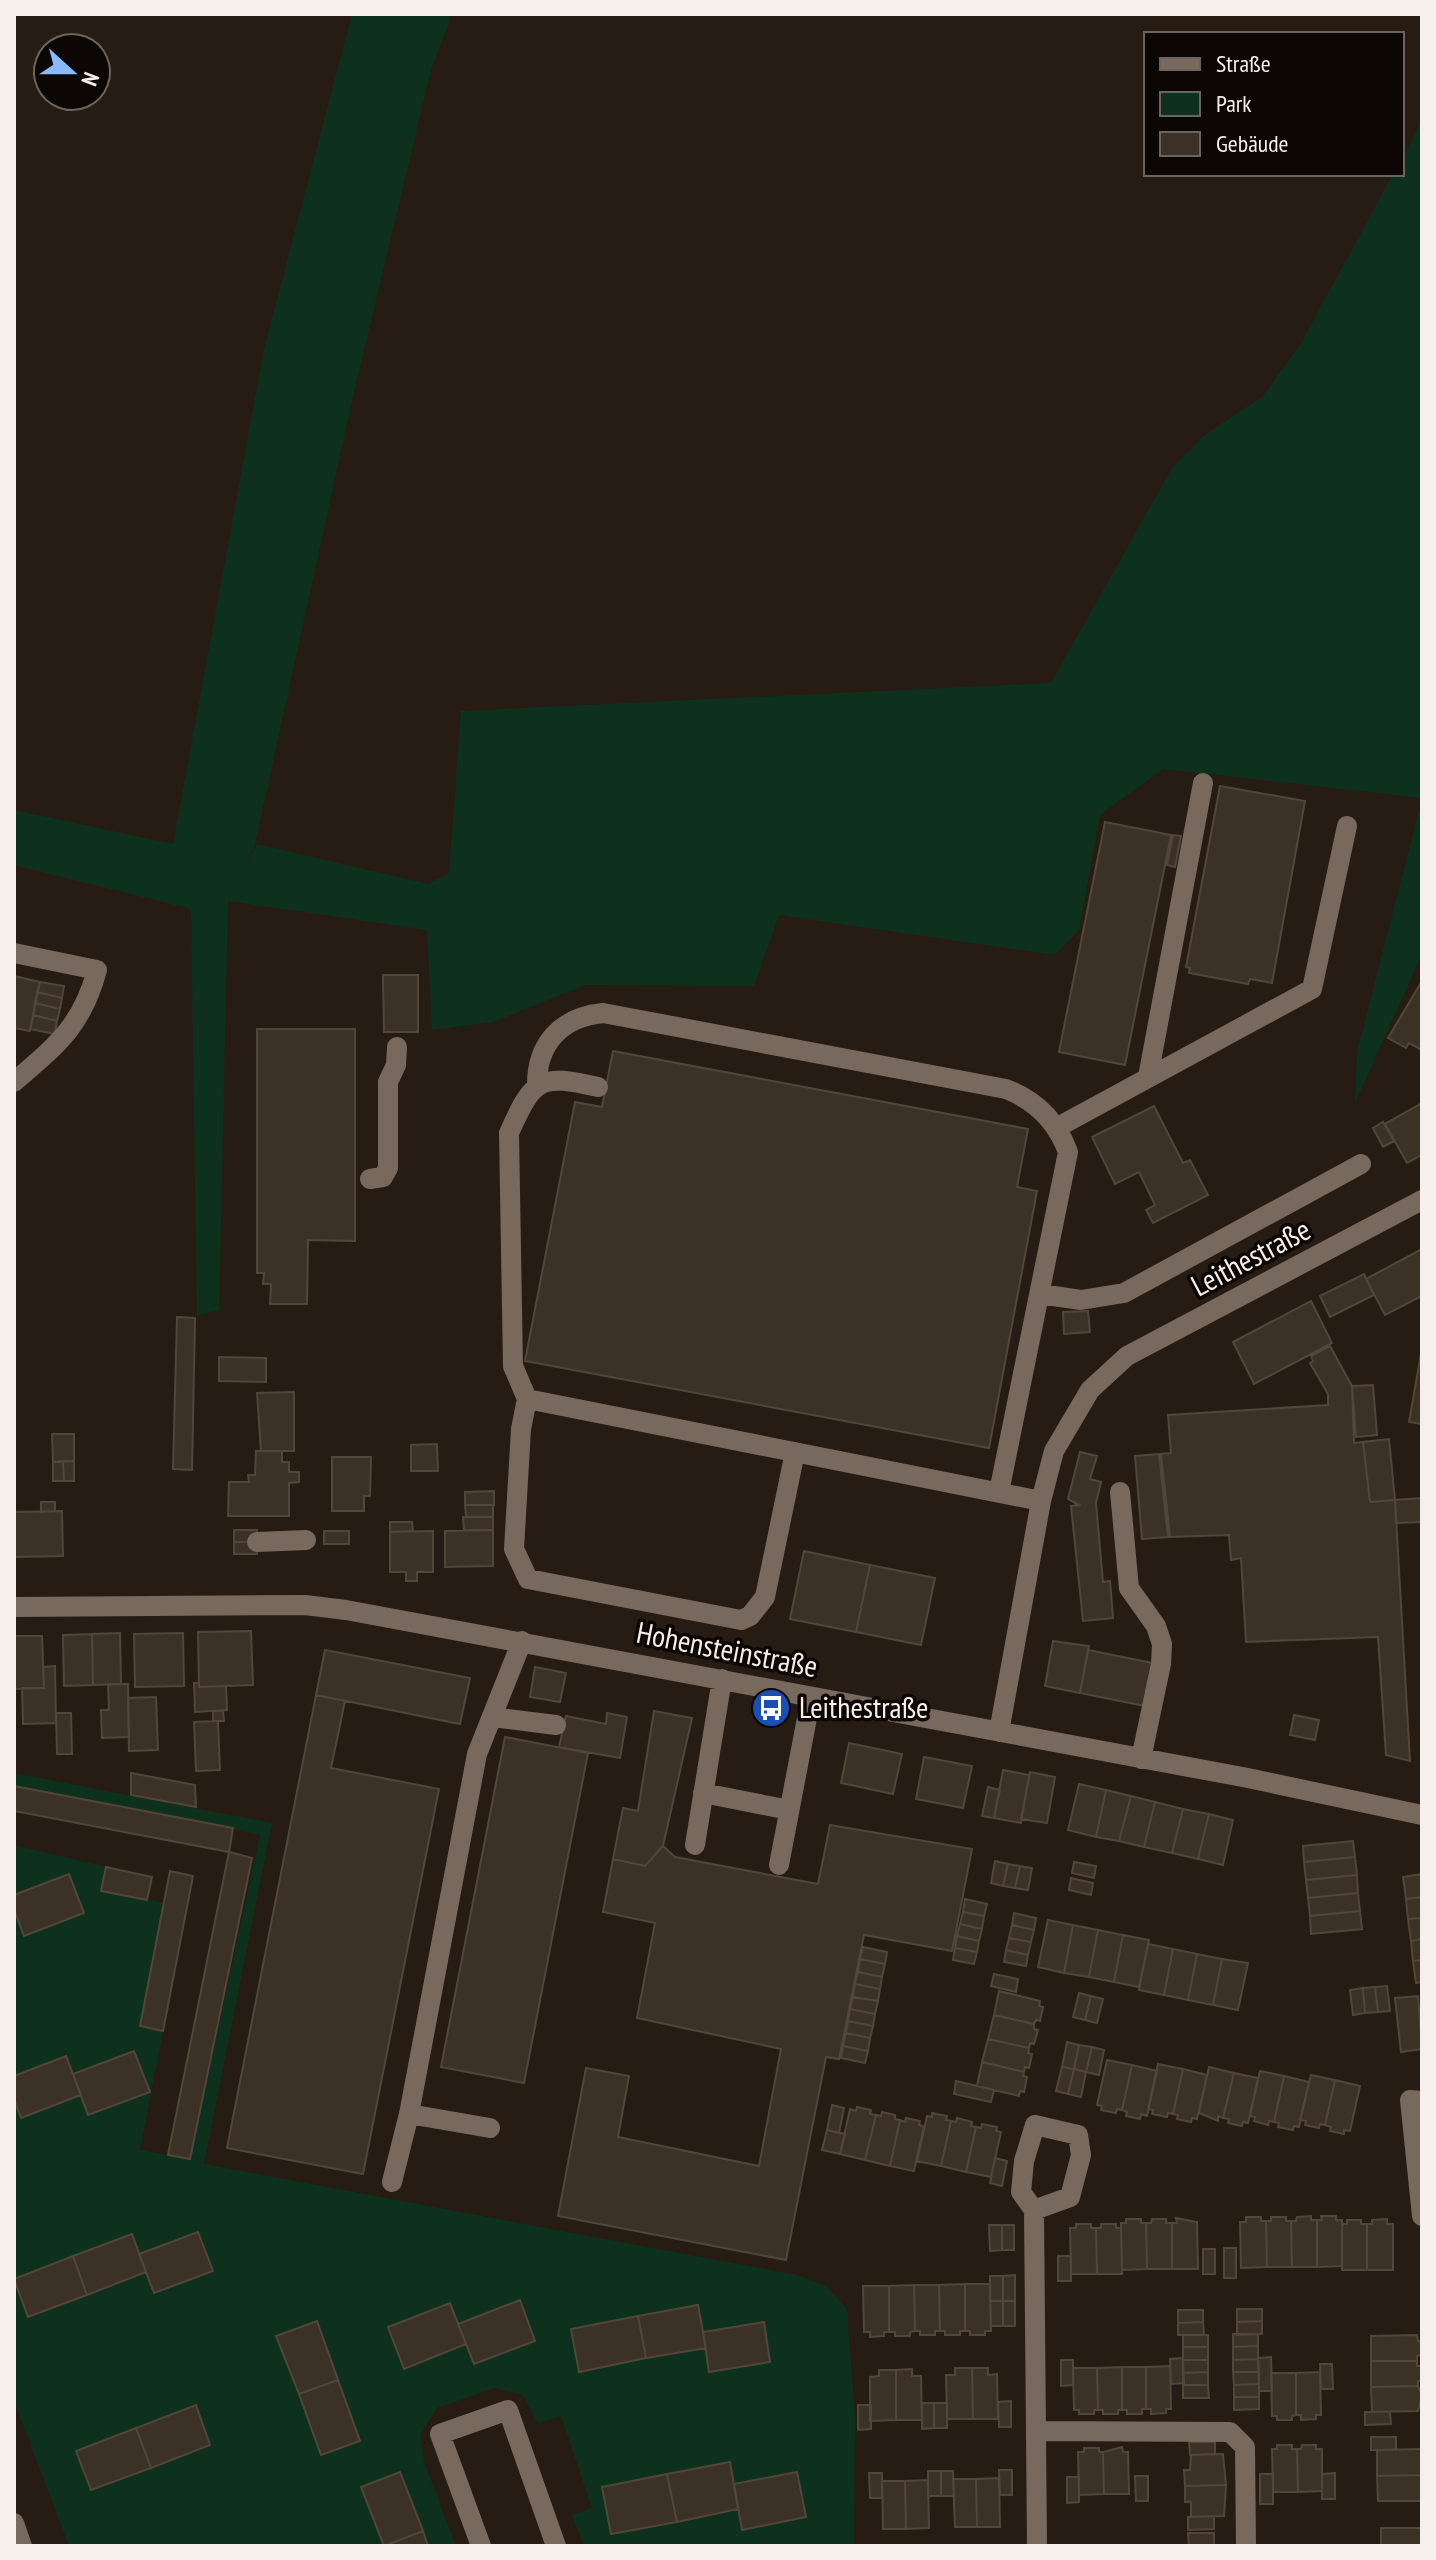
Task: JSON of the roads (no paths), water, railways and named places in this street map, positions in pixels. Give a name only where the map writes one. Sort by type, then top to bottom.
[{"type":"street","points":[[1148,1077],[1203,783]]},
{"type":"street","points":[[1056,1128],[1312,989],[1347,826]]},
{"type":"street","points":[[14,953],[97,970],[82,1016],[61,1042],[14,1082]]},
{"type":"street","points":[[537,1087],[536,1064],[554,1034],[566,1022],[603,1013],[1006,1089],[1037,1106],[1056,1128],[1068,1152],[999,1492]]},
{"type":"street","points":[[370,1179],[383,1177],[388,1168],[388,1082],[396,1065],[397,1047]]},
{"type":"street","points":[[598,1087],[557,1078],[537,1087],[522,1104],[509,1133],[513,1366],[527,1399],[521,1429],[514,1549],[528,1579],[741,1620],[750,1616],[765,1597],[795,1452]]},
{"type":"street","points":[[1040,1294],[1081,1300],[1124,1293],[1361,1164]]},
{"type":"street","name":"Leithestraße","points":[[999,1732],[1041,1501],[1054,1451],[1090,1390],[1127,1356],[1422,1200]]},
{"type":"street","points":[[527,1399],[1041,1501]]},
{"type":"street","points":[[1120,1492],[1129,1588],[1156,1626],[1162,1644],[1161,1664],[1141,1759]]},
{"type":"street","points":[[257,1542],[306,1540]]},
{"type":"street","name":"Hohensteinstraße","points":[[14,1607],[305,1605],[522,1641],[1422,1815]]},
{"type":"street","points":[[392,2182],[409,2114],[477,1754],[522,1641]]},
{"type":"street","points":[[695,1845],[722,1679]]},
{"type":"street","points":[[779,1865],[811,1697]]},
{"type":"street","points":[[492,1717],[556,1725]]},
{"type":"street","points":[[703,1793],[789,1810]]},
{"type":"street","points":[[1422,2101],[1410,2100],[1422,2216]]},
{"type":"street","points":[[409,2114],[490,2128]]},
{"type":"street","points":[[1034,2210],[1037,2546]]},
{"type":"street","points":[[481,2546],[440,2434],[508,2410],[556,2546]]},
{"type":"street","points":[[1037,2431],[1230,2432],[1245,2447],[1246,2546]]},
{"type":"street","points":[[14,2523],[22,2546]]},
{"type":"place","name":"Leithestraße","points":[[771,1708]]}]
